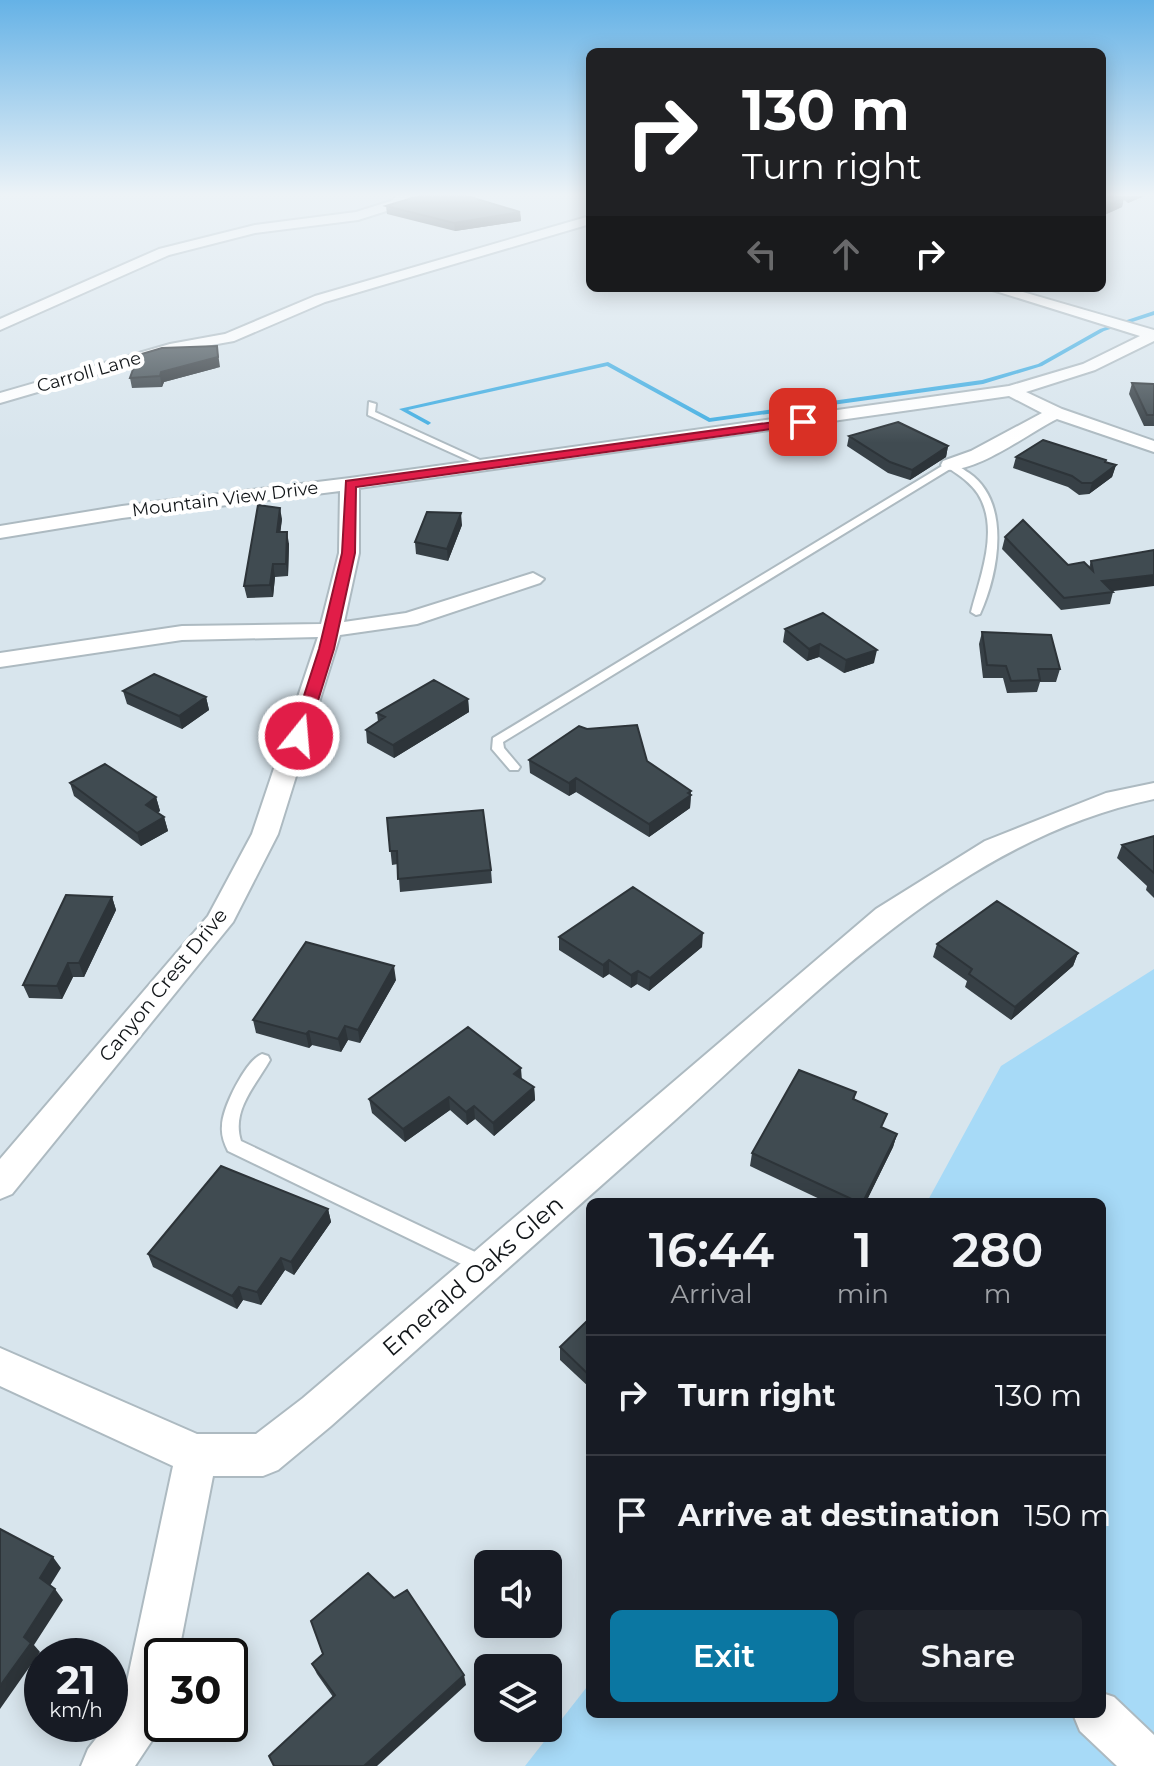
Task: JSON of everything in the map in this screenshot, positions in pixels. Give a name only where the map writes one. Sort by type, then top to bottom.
[{"type":"street","points":[[0,325],[105,278]]},
{"type":"street","name":"Carroll Lane","points":[[0,398],[176,347],[229,338],[320,299],[390,278]]},
{"type":"street","points":[[1007,292],[1154,335]]},
{"type":"street","name":"Mountain View Drive","points":[[0,532],[122,512],[350,484],[1011,391],[1089,367],[1154,335]]},
{"type":"street","points":[[1011,391],[1056,413],[1154,447]]},
{"type":"street","points":[[950,465],[971,460],[1026,426],[1056,413]]},
{"type":"street","name":"Canyon Crest Drive","points":[[0,1184],[219,922],[265,834],[331,630],[349,553],[350,484]]},
{"type":"street","points":[[0,660],[182,633],[331,630],[409,619],[533,579]]},
{"type":"street","name":"Emerald Oaks Glen","points":[[0,1367],[196,1455],[263,1455],[486,1266],[886,916],[995,847],[1115,799],[1154,791]]},
{"type":"street","points":[[105,1766],[143,1716],[196,1455]]},
{"type":"street","points":[[1101,1718],[1152,1766]]},
{"type":"lane","points":[[372,404],[371,413],[486,465]]},
{"type":"lane","points":[[514,767],[498,749],[497,741],[507,734],[950,465],[969,474],[992,507],[991,555],[976,612]]},
{"type":"lane","points":[[262,1060],[232,1107],[228,1134],[234,1146],[486,1266]]},
{"type":"shaded area","points":[[1154,969],[1154,1766],[525,1766],[544,1742],[562,1742],[562,1719],[586,1688],[586,1718],[1106,1718],[1106,1198],[929,1198],[1001,1066]]},
{"type":"building","points":[[217,346],[218,357],[161,372],[160,376],[130,378],[138,355],[162,348]]},
{"type":"building","points":[[1132,383],[1154,384],[1154,415],[1147,415]]},
{"type":"building","points":[[898,422],[948,446],[912,470],[890,462],[849,436]]},
{"type":"building","points":[[1043,440],[1116,465],[1092,483],[1082,483],[1072,476],[1016,457]]},
{"type":"building","points":[[258,505],[280,508],[277,532],[287,532],[286,564],[273,564],[270,585],[244,586]]},
{"type":"building","points":[[427,512],[461,513],[447,549],[415,542]]},
{"type":"building","points":[[1023,520],[1068,565],[1084,562],[1093,571],[1091,561],[1154,550],[1154,575],[1102,581],[1113,592],[1064,598],[1005,537]]},
{"type":"building","points":[[823,613],[877,650],[846,660],[820,644],[809,649],[785,629]]},
{"type":"building","points":[[982,632],[1051,635],[1060,669],[1038,669],[1040,680],[1011,681],[1006,666],[987,665]]},
{"type":"building","points":[[154,674],[206,697],[179,716],[123,691]]},
{"type":"building","points":[[434,680],[468,699],[393,745],[366,730],[385,717],[377,713]]},
{"type":"building","points":[[637,725],[647,761],[691,791],[688,793],[691,795],[649,824],[576,778],[569,783],[529,760],[579,726],[587,729]]},
{"type":"building","points":[[105,764],[156,797],[146,805],[164,817],[137,833],[70,783]]},
{"type":"building","points":[[483,810],[491,870],[398,879],[397,851],[390,851],[387,818]]},
{"type":"building","points":[[1154,836],[1154,873],[1122,845]]},
{"type":"building","points":[[633,887],[703,933],[650,978],[638,971],[631,975],[609,960],[603,965],[559,937]]},
{"type":"building","points":[[66,895],[112,897],[79,963],[68,963],[57,986],[23,985]]},
{"type":"building","points":[[997,901],[1078,953],[1015,1007],[969,974],[972,969],[937,944]]},
{"type":"building","points":[[306,942],[394,966],[358,1030],[345,1026],[338,1039],[253,1020]]},
{"type":"building","points":[[468,1027],[521,1068],[514,1074],[534,1087],[493,1123],[474,1106],[466,1112],[449,1097],[403,1129],[369,1099]]},
{"type":"building","points":[[799,1070],[856,1092],[853,1099],[887,1114],[881,1127],[897,1134],[865,1198],[849,1198],[752,1153]]},
{"type":"building","points":[[221,1166],[328,1209],[291,1262],[281,1258],[257,1292],[239,1287],[232,1296],[148,1254]]},
{"type":"building","points":[[586,1322],[586,1372],[560,1347]]},
{"type":"building","points":[[0,1529],[53,1557],[40,1578],[55,1589],[24,1637],[24,1653],[0,1686]]},
{"type":"building","points":[[368,1573],[394,1598],[407,1590],[464,1675],[364,1766],[274,1766],[269,1756],[335,1695],[312,1664],[323,1654],[311,1621]]},
{"type":"waterway","points":[[428,423],[402,409],[608,364],[709,420],[983,382],[1040,365],[1102,330],[1154,313]]},
{"type":"route","points":[[299,736],[326,649],[349,553],[350,484],[803,422]]}]
